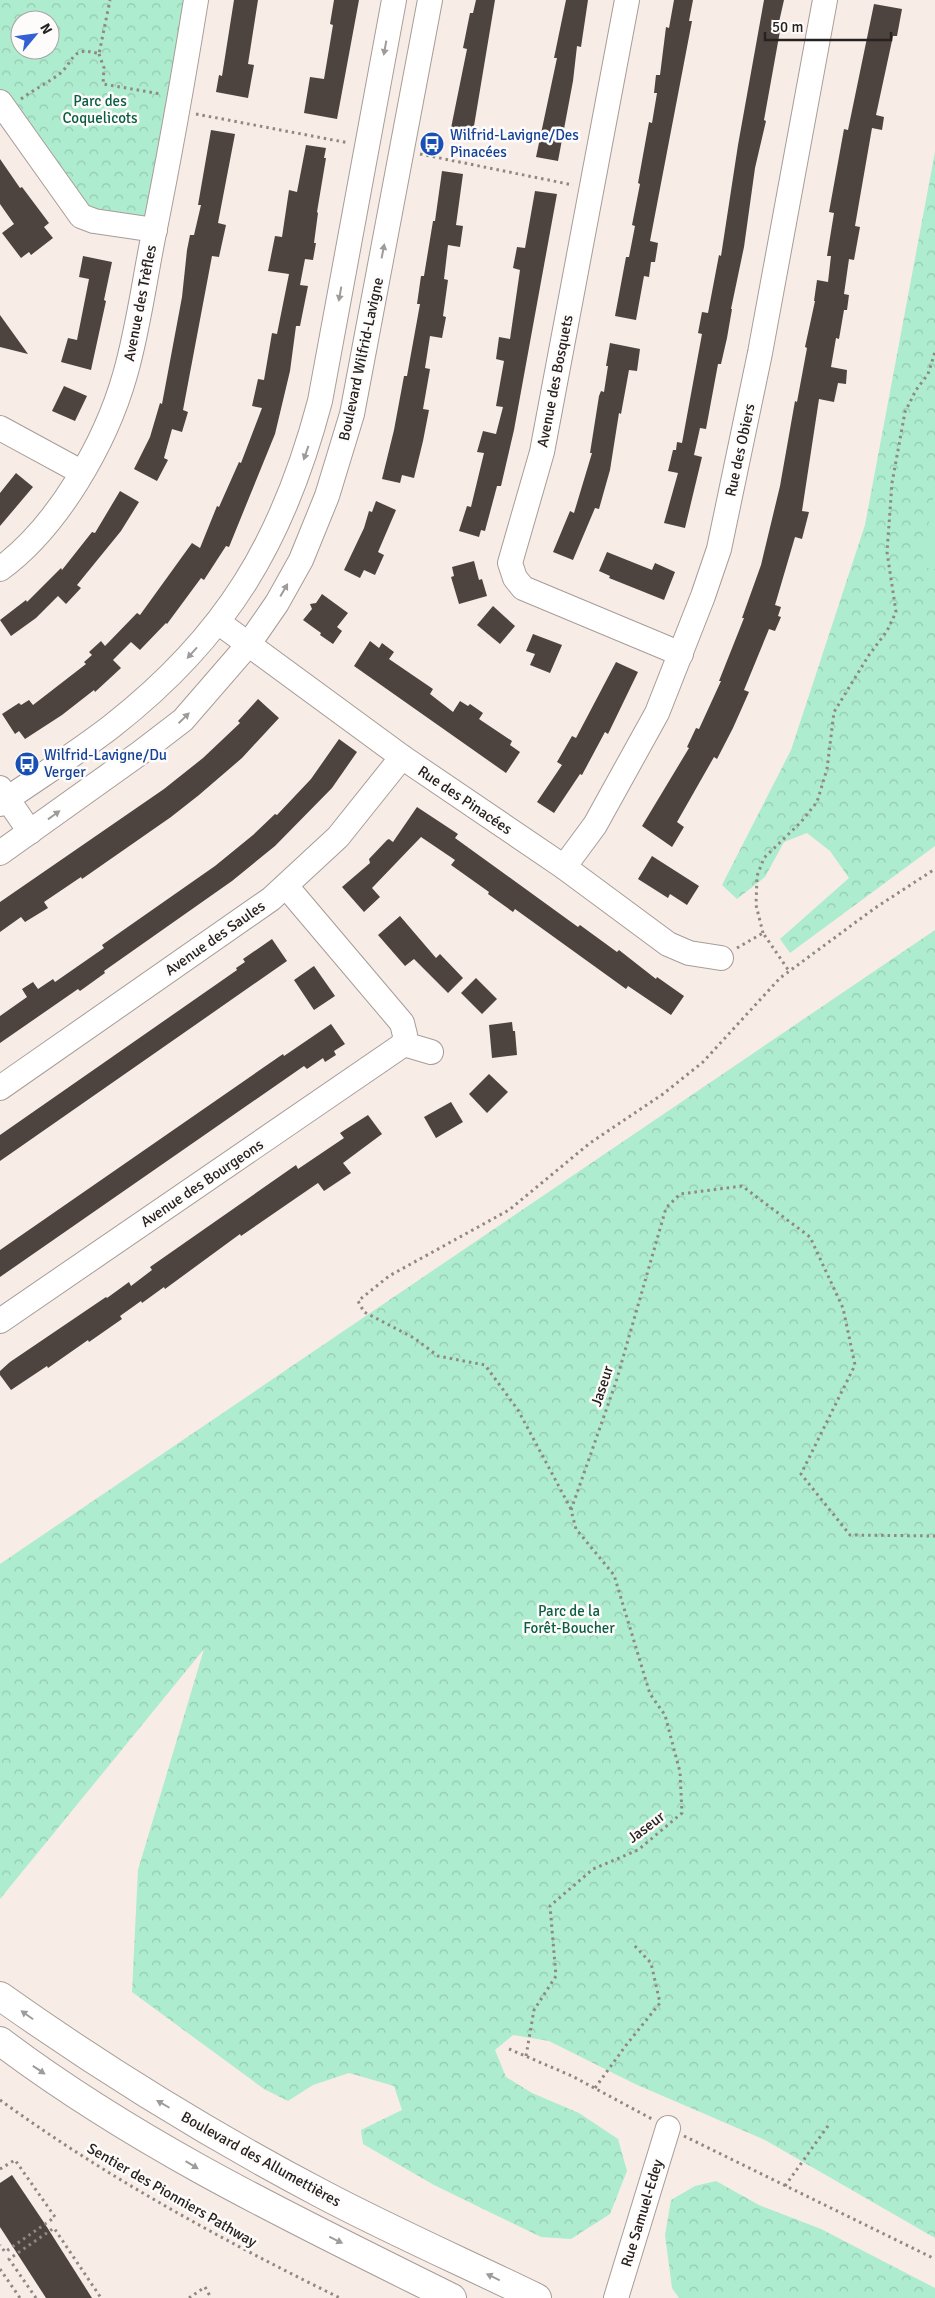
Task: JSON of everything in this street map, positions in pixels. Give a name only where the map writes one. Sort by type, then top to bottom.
[{"type":"highway","name":"Boulevard des Allumettières","points":[[0,1996],[143,2092],[236,2147],[323,2195],[537,2298]]},
{"type":"highway","points":[[0,2041],[94,2107],[200,2170],[452,2298]]},
{"type":"street","name":"Avenue des Trèfles","points":[[0,568],[38,533],[70,491],[94,451],[107,424],[125,374],[179,104],[196,0]]},
{"type":"street","name":"Boulevard Wilfrid-Lavigne","points":[[2,797],[111,727],[152,693],[190,656],[218,622],[247,583],[274,533],[308,448],[320,402],[394,0]]},
{"type":"street","name":"Boulevard Wilfrid-Lavigne","points":[[0,853],[183,720],[248,645],[277,603],[301,560],[327,496],[352,414],[430,0]]},
{"type":"street","name":"Avenue des Bosquets","points":[[627,0],[542,452],[510,563],[516,578],[523,588],[681,654]]},
{"type":"street","name":"Rue des Obiers","points":[[564,867],[595,825],[657,713],[681,654],[719,549],[760,353],[826,0]]},
{"type":"street","points":[[3,106],[81,216],[94,221],[154,230]]},
{"type":"street","points":[[0,428],[81,472]]},
{"type":"street","name":"Rue des Pinacées","points":[[218,622],[402,756],[564,867],[668,944],[688,953],[721,958]]},
{"type":"street","name":"Avenue des Saules","points":[[0,1088],[246,918],[286,886],[338,837],[402,756]]},
{"type":"street","points":[[2,797],[30,832]]},
{"type":"street","points":[[286,886],[402,1023],[405,1035],[404,1044],[431,1052]]},
{"type":"street","name":"Avenue des Bourgeons","points":[[0,1321],[404,1044]]},
{"type":"street","name":"Rue Samuel-Edey","points":[[616,2298],[668,2128]]},
{"type":"path","points":[[110,0],[99,54],[104,68],[103,84],[179,104],[350,143]]},
{"type":"path","points":[[3,106],[60,74],[72,56],[88,50],[99,54]]},
{"type":"path","points":[[420,154],[591,188]]},
{"type":"path","points":[[789,971],[763,933],[756,905],[757,876],[764,858],[801,822],[817,802],[827,769],[834,712],[869,654],[887,631],[896,612],[887,552],[892,483],[905,412],[916,390],[928,374],[935,352]]},
{"type":"path","points":[[571,1510],[518,1410],[485,1365],[438,1356],[414,1338],[364,1312],[358,1301],[389,1276],[509,1210],[590,1143],[663,1094],[703,1062],[780,978],[875,908],[935,869]]},
{"type":"path","points":[[721,958],[763,933]]},
{"type":"path","name":"Jaseur","points":[[526,2056],[534,2010],[556,1976],[550,1906],[593,1869],[638,1850],[682,1813],[680,1772],[665,1715],[650,1694],[614,1575],[576,1529],[571,1510],[616,1382],[666,1208],[680,1194],[742,1186],[810,1237],[843,1308],[855,1365],[801,1474],[850,1535],[935,1536]]},
{"type":"path","points":[[595,2088],[626,2044],[660,2003],[651,1963],[632,1943]]},
{"type":"path","points":[[509,2049],[595,2088],[668,2128],[935,2259]]},
{"type":"path","name":"Sentier des Pionniers Pathway","points":[[0,2100],[65,2145],[172,2211],[237,2247],[340,2298]]},
{"type":"path","points":[[785,2186],[830,2124]]},
{"type":"path","points":[[0,2169],[15,2160],[55,2217],[5,2252],[0,2245]]},
{"type":"path","points":[[36,2298],[9,2259],[54,2228],[101,2298]]},
{"type":"path","points":[[0,2269],[20,2298]]},
{"type":"path","points":[[189,2298],[205,2287],[211,2298]]},
{"type":"green space","name":"Parc des Coquelicots","points":[[0,0],[196,0],[155,230],[94,221],[0,102]]},
{"type":"green space","points":[[935,152],[935,846],[790,953],[780,939],[849,878],[830,851],[807,833],[784,842],[765,877],[737,899],[722,885],[791,750],[865,525]]},
{"type":"green space","points":[[935,487],[935,569],[921,567]]},
{"type":"green space","name":"Parc de la Forêt-Boucher","points":[[935,930],[935,2238],[765,2140],[635,2084],[549,2041],[513,2035],[495,2050],[506,2077],[532,2093],[579,2113],[618,2139],[627,2171],[610,2214],[571,2239],[541,2237],[434,2185],[363,2144],[361,2130],[402,2110],[394,2086],[349,2073],[313,2085],[288,2101],[264,2089],[132,1992],[138,1870],[204,1649],[0,1899],[0,1564]]},
{"type":"green space","points":[[716,2181],[759,2205],[821,2229],[935,2288],[935,2298],[679,2298],[672,2288],[665,2235],[671,2200],[695,2186]]},
{"type":"building","points":[[234,0],[258,0],[248,64],[254,65],[248,98],[216,92],[219,75],[222,76]]},
{"type":"building","points":[[334,0],[359,0],[337,119],[304,113],[310,77],[324,79],[333,25],[330,24]]},
{"type":"building","points":[[476,0],[495,0],[472,138],[450,133],[467,49],[463,48],[470,13],[473,13]]},
{"type":"building","points":[[566,0],[588,0],[581,47],[577,46],[573,81],[558,161],[536,157],[557,58],[554,58]]},
{"type":"building","points":[[674,0],[693,0],[689,21],[692,21],[650,241],[658,243],[655,262],[651,262],[649,277],[644,276],[636,320],[615,316],[626,257],[629,257],[635,226],[632,225],[640,184],[638,183],[649,122],[652,123],[657,93],[654,93],[656,75],[660,75],[666,27],[669,28]]},
{"type":"building","points":[[764,0],[784,0],[777,31],[780,31],[764,120],[766,121],[755,168],[744,247],[727,338],[721,364],[718,364],[706,429],[700,428],[694,455],[702,457],[685,528],[664,523],[678,473],[668,471],[677,442],[682,443],[702,334],[698,333],[702,312],[708,313],[719,255],[721,256],[738,145]]},
{"type":"building","points":[[874,4],[902,9],[897,36],[893,36],[876,115],[884,117],[882,130],[872,128],[855,226],[860,227],[854,260],[849,259],[844,294],[849,295],[847,310],[844,310],[839,339],[836,338],[831,367],[847,370],[846,384],[838,383],[834,402],[819,399],[802,511],[809,512],[802,539],[795,537],[775,605],[781,607],[778,616],[781,617],[775,631],[769,629],[744,690],[749,692],[733,728],[717,759],[714,757],[677,822],[684,827],[672,847],[642,826],[689,748],[687,747],[696,728],[699,729],[721,681],[719,681],[744,618],[742,618],[761,565],[780,486],[795,401],[797,402],[817,280],[828,282],[831,256],[827,256],[834,213],[829,212],[844,129],[848,130]]},
{"type":"building","points":[[211,130],[235,134],[218,223],[226,225],[219,257],[212,256],[183,410],[188,412],[182,432],[172,429],[164,458],[168,460],[157,481],[134,469],[150,437],[160,403],[162,404],[182,297],[187,250],[190,235],[194,235],[201,205],[198,205]]},
{"type":"building","points":[[306,145],[326,148],[317,212],[314,243],[316,243],[313,260],[305,259],[300,285],[308,286],[300,326],[296,326],[290,371],[275,434],[229,547],[226,546],[204,580],[201,578],[167,624],[140,650],[131,642],[113,660],[121,668],[95,692],[94,690],[62,715],[25,739],[19,731],[15,734],[2,714],[19,703],[21,705],[29,700],[33,705],[86,664],[84,662],[92,655],[89,652],[101,641],[105,646],[137,613],[140,615],[192,543],[200,548],[217,506],[219,507],[239,462],[241,463],[262,408],[252,406],[258,379],[264,380],[272,333],[277,334],[289,274],[268,271],[275,236],[282,237],[289,190],[297,192]]},
{"type":"building","points":[[0,159],[20,188],[22,187],[49,223],[44,227],[53,238],[31,255],[29,252],[21,258],[2,233],[14,224],[0,204]]},
{"type":"building","points":[[442,171],[463,174],[456,225],[463,226],[460,247],[448,245],[444,279],[448,280],[443,316],[446,317],[442,338],[430,336],[425,368],[430,369],[423,409],[429,410],[414,478],[402,475],[400,483],[382,479],[394,430],[404,376],[407,376],[420,304],[417,304],[421,276],[424,276],[433,221],[435,221]]},
{"type":"building","points":[[535,191],[557,194],[514,430],[501,486],[497,486],[485,531],[481,530],[479,537],[459,531],[467,506],[471,507],[484,453],[477,452],[483,431],[496,434],[503,407],[496,406],[504,361],[496,359],[499,337],[510,339],[520,270],[513,268],[517,247],[525,248]]},
{"type":"building","points":[[83,256],[112,262],[104,300],[106,301],[91,370],[61,362],[68,338],[77,340],[89,279],[79,277]]},
{"type":"building","points":[[0,315],[28,354],[0,347]]},
{"type":"building","points":[[610,343],[640,349],[637,371],[629,370],[621,414],[619,413],[610,470],[599,509],[595,508],[573,560],[553,552],[570,511],[574,513],[592,453],[590,453],[599,396],[601,391],[604,392]]},
{"type":"building","points":[[64,386],[87,396],[75,421],[52,411]]},
{"type":"building","points":[[16,473],[33,487],[0,526],[0,493]]},
{"type":"building","points":[[120,491],[139,502],[121,531],[77,585],[81,588],[66,604],[58,596],[36,618],[11,636],[0,620],[26,600],[27,602],[61,568],[62,570],[92,532],[95,533]]},
{"type":"building","points":[[376,501],[396,510],[378,552],[384,555],[375,575],[364,570],[360,578],[344,570],[364,528],[369,511],[372,512]]},
{"type":"building","points":[[607,552],[652,570],[655,563],[675,572],[664,600],[609,578],[610,576],[599,571]]},
{"type":"building","points":[[474,561],[479,580],[482,579],[487,596],[459,604],[451,577],[454,576],[452,567]]},
{"type":"building","points":[[322,594],[348,613],[337,627],[342,631],[333,644],[303,620],[312,609],[310,604],[316,603]]},
{"type":"building","points":[[493,606],[515,626],[500,644],[477,625]]},
{"type":"building","points":[[533,634],[562,645],[550,673],[530,665],[535,654],[526,651]]},
{"type":"building","points":[[370,641],[379,648],[382,643],[394,652],[389,659],[433,689],[430,694],[453,712],[460,701],[468,706],[470,704],[483,713],[479,719],[512,741],[510,745],[520,752],[506,773],[354,666]]},
{"type":"building","points":[[616,662],[638,672],[608,734],[605,732],[582,775],[580,774],[554,813],[537,802],[562,765],[557,762],[572,736],[576,738]]},
{"type":"building","points":[[258,699],[279,718],[242,758],[171,817],[82,879],[81,877],[44,902],[48,908],[25,922],[21,917],[0,932],[0,902],[164,789],[203,758],[240,723],[238,721]]},
{"type":"building","points":[[339,739],[357,752],[332,788],[275,846],[232,881],[104,971],[105,973],[80,991],[78,989],[0,1043],[0,1016],[27,997],[22,989],[33,982],[38,989],[53,979],[55,982],[104,948],[102,945],[215,866],[275,814],[277,815],[311,779]]},
{"type":"building","points":[[417,807],[458,834],[455,838],[578,927],[580,925],[617,952],[619,950],[656,979],[657,977],[684,996],[671,1015],[628,986],[626,989],[515,909],[513,912],[451,865],[455,860],[421,837],[372,888],[380,897],[364,912],[342,887],[370,863],[369,859],[387,840],[389,839],[393,842]]},
{"type":"building","points":[[652,856],[699,886],[687,905],[670,894],[668,898],[638,879]]},
{"type":"building","points":[[400,916],[436,958],[440,954],[463,978],[448,993],[414,959],[405,966],[378,935]]},
{"type":"building","points":[[272,939],[287,961],[0,1161],[0,1135],[237,970],[236,968],[245,962],[243,959]]},
{"type":"building","points":[[314,966],[335,996],[314,1010],[294,980]]},
{"type":"building","points":[[476,978],[497,999],[482,1014],[461,993]]},
{"type":"building","points":[[512,1022],[513,1031],[515,1031],[517,1055],[492,1058],[489,1025]]},
{"type":"building","points":[[331,1024],[345,1044],[334,1051],[336,1055],[325,1062],[323,1058],[307,1069],[304,1066],[0,1277],[0,1250],[283,1054],[284,1056]]},
{"type":"building","points":[[489,1074],[508,1092],[487,1113],[469,1094]]},
{"type":"building","points":[[451,1102],[463,1122],[436,1138],[424,1117]]},
{"type":"building","points":[[368,1115],[382,1134],[343,1163],[351,1173],[324,1191],[318,1183],[241,1236],[240,1234],[165,1289],[164,1287],[142,1303],[141,1301],[120,1316],[122,1319],[89,1342],[88,1340],[48,1368],[47,1366],[11,1390],[0,1375],[0,1371],[10,1362],[129,1282],[131,1286],[152,1270],[150,1267],[296,1165],[298,1169],[344,1138],[340,1133]]},
{"type":"building","points":[[12,2175],[92,2298],[46,2298],[0,2227],[0,2183]]},
{"type":"place","name":"Wilfrid-Lavigne/Des Pinacées","points":[[432,144]]},
{"type":"place","name":"Wilfrid-Lavigne/Du Verger","points":[[27,764]]}]
